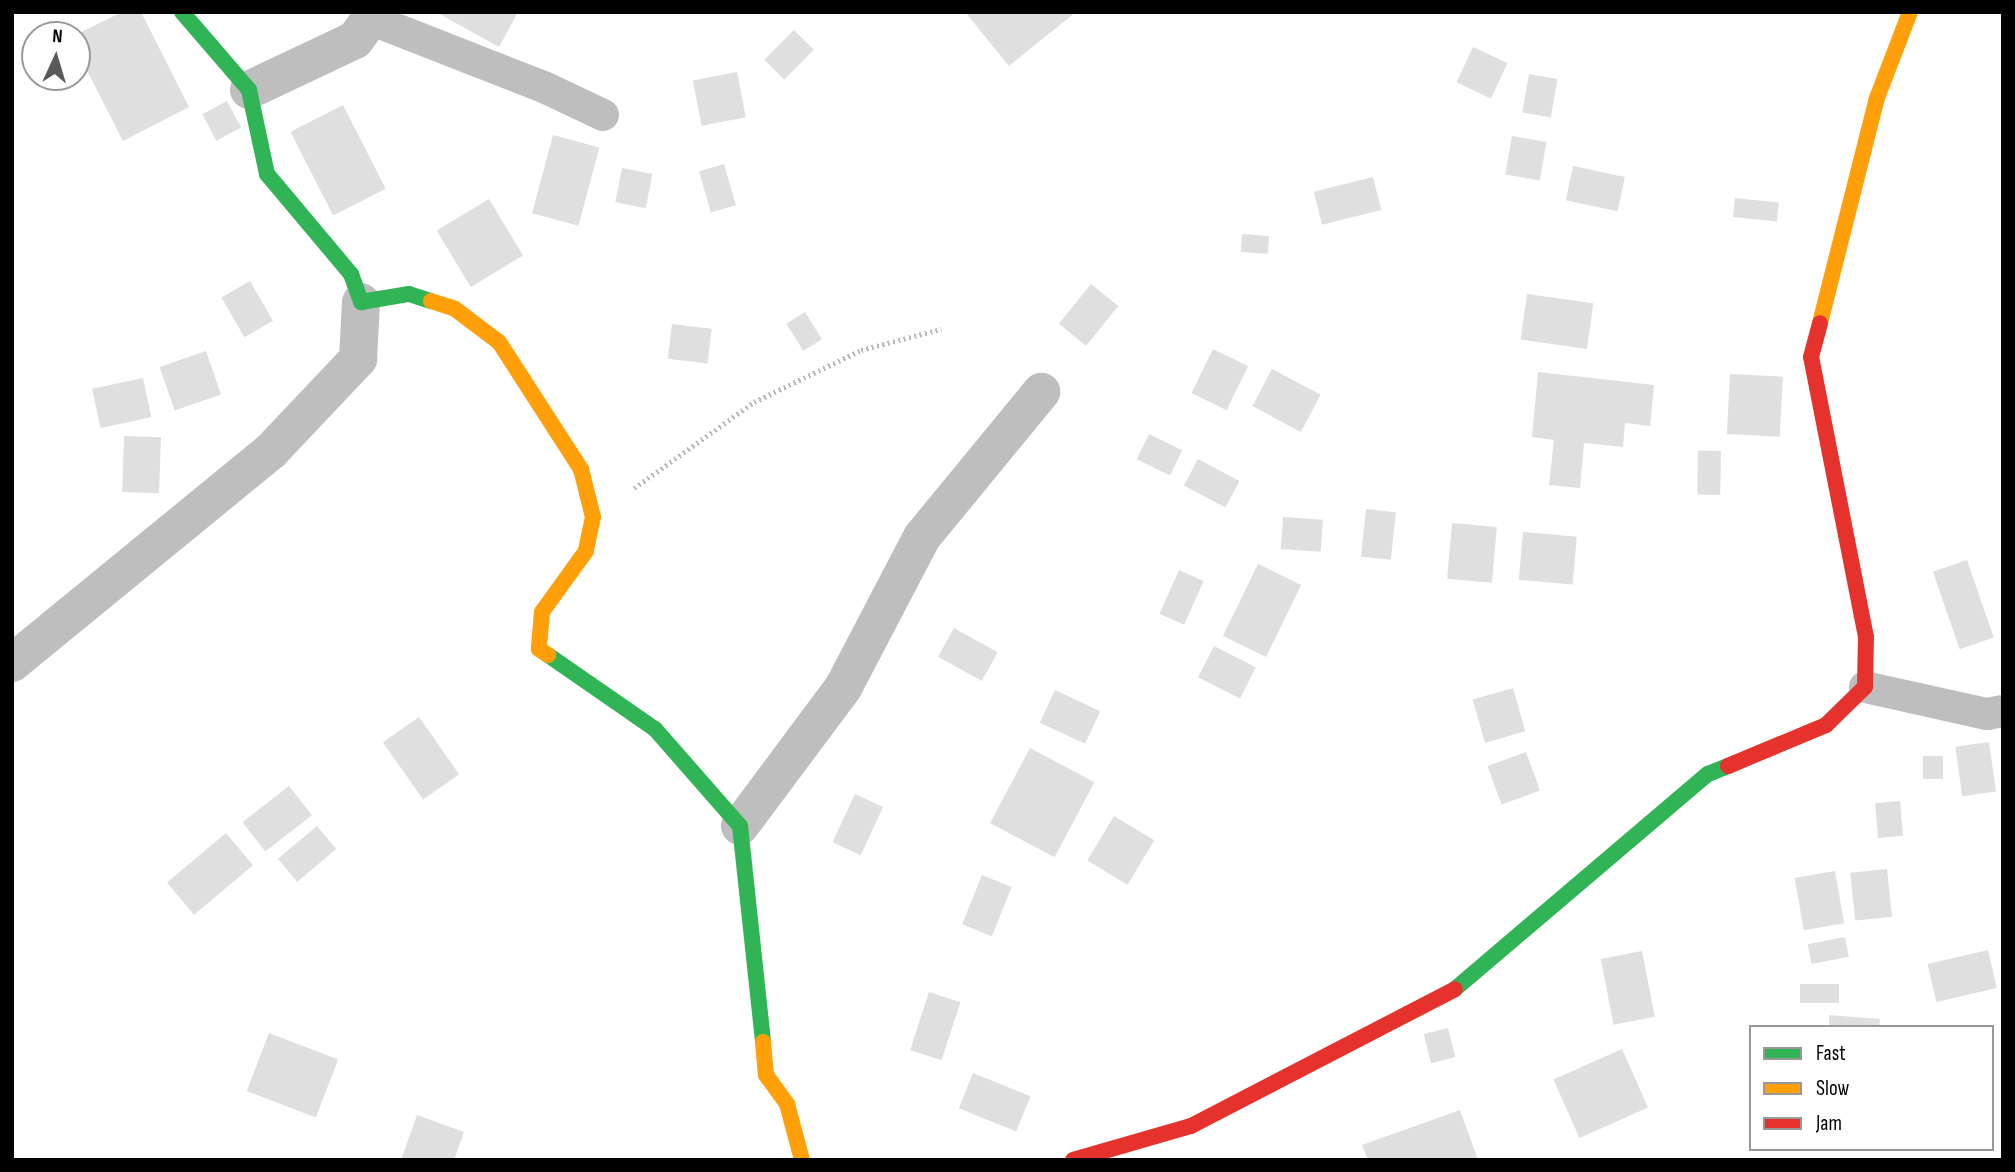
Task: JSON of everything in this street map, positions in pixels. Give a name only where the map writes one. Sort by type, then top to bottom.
[{"type":"street","points":[[12,663],[271,451],[358,359],[361,302],[351,274],[267,174],[249,90],[182,12]]},
{"type":"street","points":[[1073,1160],[1191,1126],[1469,982],[1708,774],[1826,725],[1865,687],[1866,637],[1811,358],[1877,98],[1910,12]]},
{"type":"street","points":[[249,90],[355,40],[373,15]]},
{"type":"street","points":[[361,302],[409,294],[455,309],[499,342],[581,469],[593,517],[586,551],[542,612],[540,649],[655,729],[740,826],[766,1075],[787,1104],[802,1160]]},
{"type":"street","points":[[740,826],[843,688],[922,537],[1041,392]]},
{"type":"lane","points":[[373,15],[603,115]]},
{"type":"lane","points":[[1865,687],[1987,714],[2003,711]]},
{"type":"path","points":[[593,517],[754,402],[862,350],[941,329]]},
{"type":"building","points":[[122,12],[141,12],[189,107],[123,141],[91,78],[91,27]]},
{"type":"building","points":[[436,12],[518,12],[499,47]]},
{"type":"building","points":[[965,12],[1076,12],[1009,66]]},
{"type":"building","points":[[794,30],[814,50],[784,79],[764,60]]},
{"type":"building","points":[[1473,47],[1507,63],[1491,98],[1457,82]]},
{"type":"building","points":[[737,72],[746,117],[702,126],[693,81]]},
{"type":"building","points":[[1529,74],[1558,79],[1551,117],[1522,112]]},
{"type":"building","points":[[227,101],[241,127],[216,141],[202,114]]},
{"type":"building","points":[[343,105],[386,189],[333,216],[290,132]]},
{"type":"building","points":[[553,135],[599,147],[578,226],[532,213]]},
{"type":"building","points":[[1512,136],[1546,142],[1540,180],[1505,174]]},
{"type":"building","points":[[724,164],[736,205],[711,213],[699,171]]},
{"type":"building","points":[[1573,166],[1625,177],[1618,211],[1566,200]]},
{"type":"building","points":[[622,168],[652,174],[646,208],[615,202]]},
{"type":"building","points":[[1373,177],[1381,210],[1322,225],[1314,192]]},
{"type":"building","points":[[1735,198],[1779,203],[1777,221],[1733,217]]},
{"type":"building","points":[[489,199],[523,256],[471,287],[437,230]]},
{"type":"building","points":[[1242,234],[1269,236],[1268,254],[1241,252]]},
{"type":"building","points":[[250,281],[273,321],[244,337],[221,298]]},
{"type":"building","points":[[1091,284],[1118,306],[1086,346],[1059,324]]},
{"type":"building","points":[[1527,294],[1593,303],[1587,349],[1521,340]]},
{"type":"building","points":[[805,312],[822,339],[803,351],[786,324]]},
{"type":"building","points":[[672,324],[712,329],[707,364],[668,359]]},
{"type":"building","points":[[1213,349],[1248,366],[1227,410],[1192,393]]},
{"type":"building","points":[[206,351],[221,394],[175,410],[160,367]]},
{"type":"building","points":[[1272,369],[1321,395],[1301,432],[1252,406]]},
{"type":"building","points":[[1538,372],[1654,385],[1650,426],[1625,423],[1623,447],[1584,443],[1580,488],[1549,485],[1554,440],[1532,437]]},
{"type":"building","points":[[1730,374],[1783,377],[1780,437],[1727,434]]},
{"type":"building","points":[[143,378],[151,417],[100,428],[92,389]]},
{"type":"building","points":[[1149,434],[1182,450],[1170,475],[1137,459]]},
{"type":"building","points":[[124,436],[161,437],[159,493],[122,492]]},
{"type":"building","points":[[1698,451],[1721,451],[1720,495],[1697,495]]},
{"type":"building","points":[[1198,459],[1239,481],[1225,508],[1184,485]]},
{"type":"building","points":[[1366,509],[1396,512],[1391,560],[1361,557]]},
{"type":"building","points":[[1283,517],[1323,520],[1321,552],[1281,549]]},
{"type":"building","points":[[1452,523],[1497,527],[1492,583],[1447,579]]},
{"type":"building","points":[[1523,532],[1577,537],[1573,585],[1519,580]]},
{"type":"building","points":[[1967,560],[1994,638],[1960,649],[1933,572]]},
{"type":"building","points":[[1258,564],[1301,585],[1266,657],[1223,636]]},
{"type":"building","points":[[1179,570],[1204,581],[1184,625],[1159,614]]},
{"type":"building","points":[[954,628],[998,652],[982,681],[938,657]]},
{"type":"building","points":[[1214,646],[1256,667],[1240,699],[1198,677]]},
{"type":"building","points":[[1513,688],[1525,731],[1485,743],[1473,700]]},
{"type":"building","points":[[1055,690],[1100,711],[1085,744],[1040,723]]},
{"type":"building","points":[[419,717],[459,774],[423,800],[383,742]]},
{"type":"building","points":[[1989,742],[1996,792],[1962,796],[1955,747]]},
{"type":"building","points":[[1030,748],[1094,782],[1055,857],[990,823]]},
{"type":"building","points":[[1526,752],[1540,791],[1501,805],[1487,766]]},
{"type":"building","points":[[1923,756],[1943,756],[1943,779],[1923,779]]},
{"type":"building","points":[[289,786],[312,815],[265,851],[243,822]]},
{"type":"building","points":[[855,794],[883,807],[861,855],[833,842]]},
{"type":"building","points":[[1900,801],[1903,836],[1878,838],[1875,803]]},
{"type":"building","points":[[1114,816],[1154,840],[1128,885],[1087,861]]},
{"type":"building","points":[[317,826],[336,849],[297,882],[278,859]]},
{"type":"building","points":[[226,833],[253,865],[194,915],[167,882]]},
{"type":"building","points":[[1887,869],[1892,917],[1855,921],[1850,873]]},
{"type":"building","points":[[1835,871],[1844,923],[1804,930],[1795,878]]},
{"type":"building","points":[[982,875],[1012,887],[992,936],[962,924]]},
{"type":"building","points":[[1845,937],[1849,957],[1812,964],[1808,944]]},
{"type":"building","points":[[1988,950],[1997,988],[1936,1002],[1928,964]]},
{"type":"building","points":[[1642,951],[1655,1017],[1614,1025],[1601,959]]},
{"type":"building","points":[[1800,984],[1839,984],[1839,1003],[1800,1003]]},
{"type":"building","points":[[929,992],[960,1002],[942,1060],[910,1050]]},
{"type":"building","points":[[1829,1015],[1880,1019],[1879,1025],[1829,1025]]},
{"type":"building","points":[[1448,1028],[1455,1057],[1431,1063],[1424,1034]]},
{"type":"building","points":[[269,1033],[338,1060],[316,1117],[247,1091]]},
{"type":"building","points":[[1622,1049],[1648,1107],[1580,1138],[1553,1080]]},
{"type":"building","points":[[973,1073],[1030,1096],[1016,1131],[959,1108]]},
{"type":"building","points":[[1460,1110],[1478,1160],[1368,1160],[1362,1145]]},
{"type":"building","points":[[417,1115],[464,1132],[454,1160],[401,1160]]},
{"type":"traffic: fast","points":[[182,12],[249,90],[267,174],[351,274],[361,302],[409,294],[431,301]]},
{"type":"traffic: fast","points":[[548,655],[655,729],[740,826],[763,1042]]},
{"type":"traffic: fast","points":[[1455,989],[1708,774],[1728,766]]},
{"type":"traffic: slow","points":[[1820,323],[1877,98],[1910,12]]},
{"type":"traffic: slow","points":[[431,301],[455,309],[499,342],[581,469],[593,517],[586,551],[542,612],[539,649],[548,655]]},
{"type":"traffic: slow","points":[[763,1042],[766,1075],[787,1104],[802,1160]]},
{"type":"traffic: jam","points":[[1728,766],[1826,725],[1865,687],[1866,637],[1811,357],[1820,323]]},
{"type":"traffic: jam","points":[[1073,1160],[1191,1126],[1455,989]]}]
